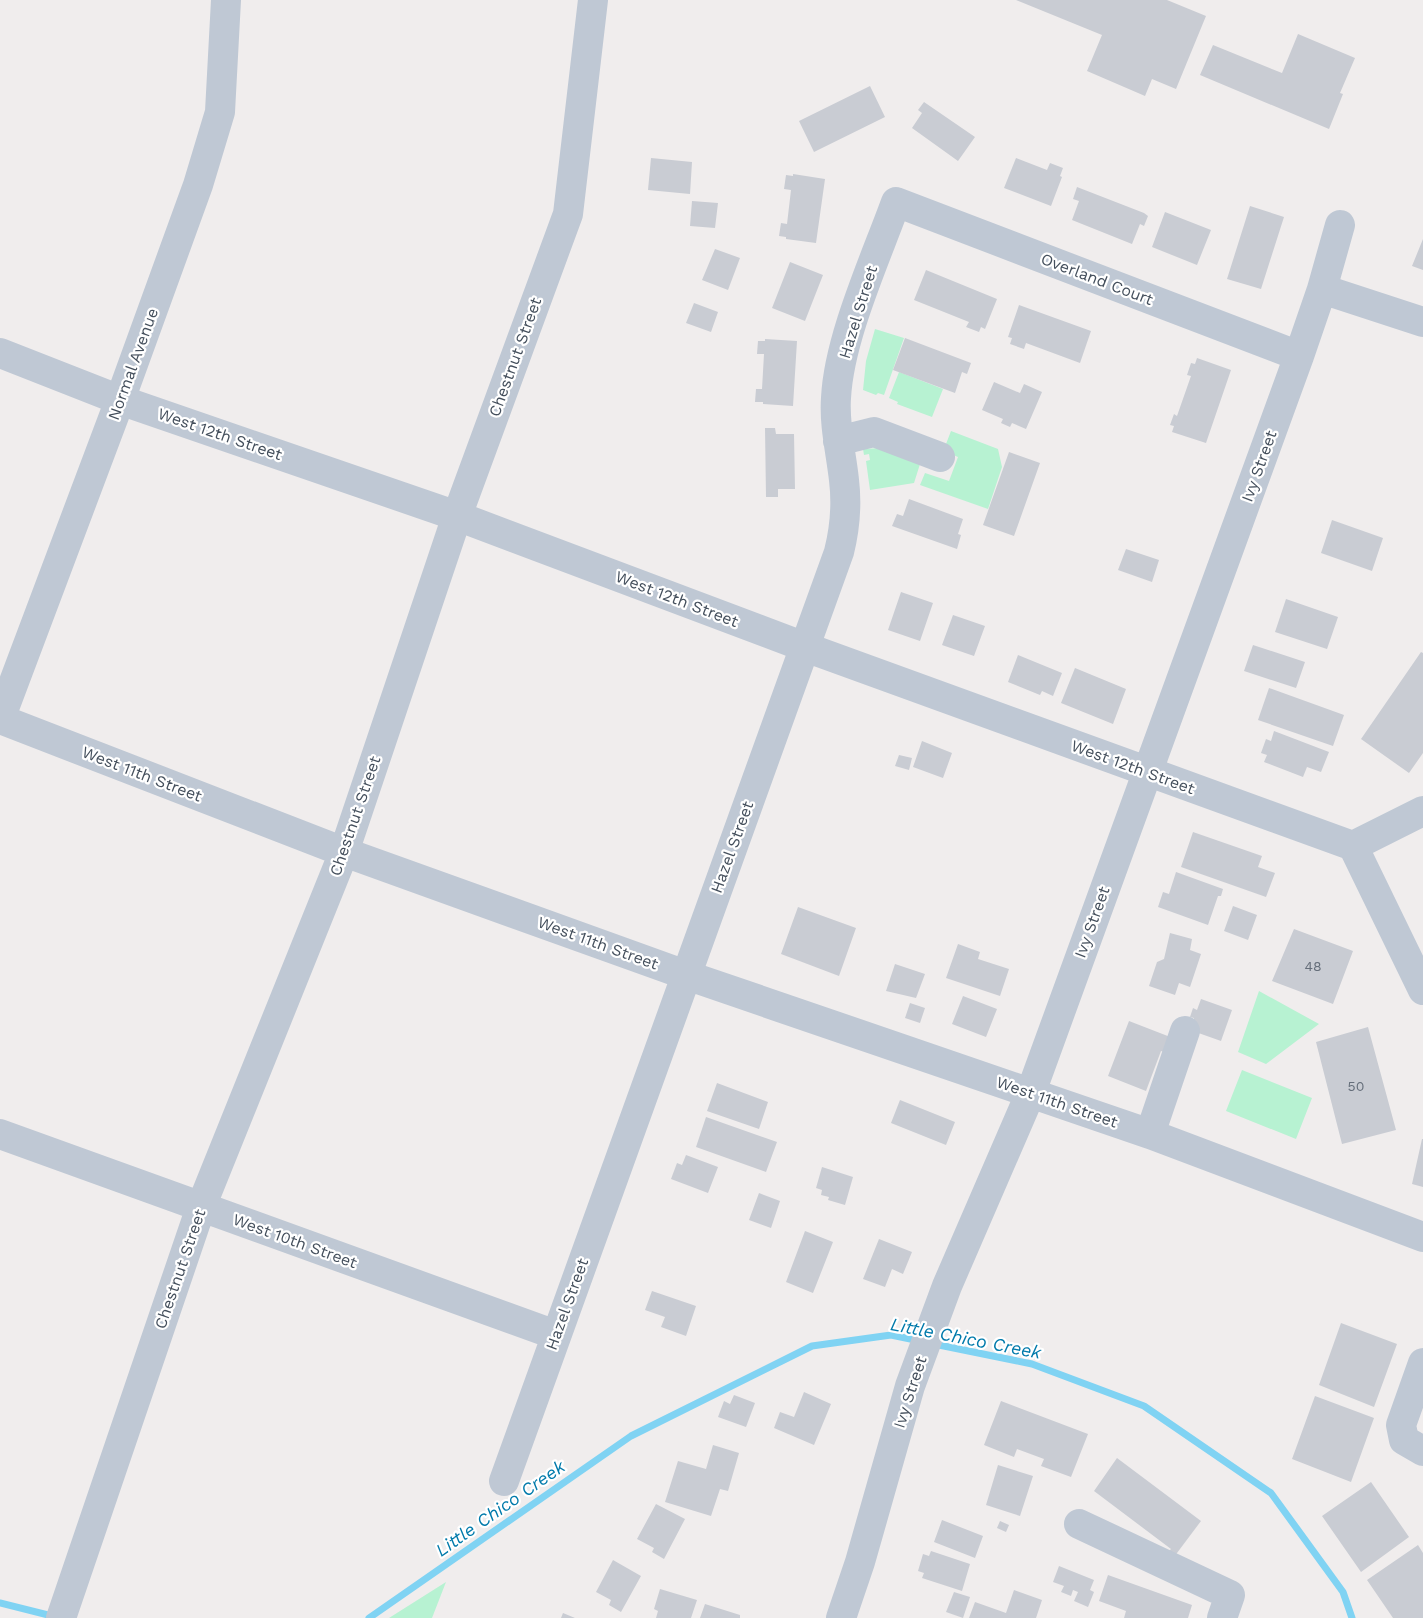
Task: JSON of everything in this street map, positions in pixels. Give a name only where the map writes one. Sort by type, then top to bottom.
[{"type":"street","name":"Normal Avenue","points":[[0,719],[198,185],[220,112],[225,0]]},
{"type":"street","name":"Chestnut Street","points":[[61,1618],[201,1207],[344,852],[456,516],[568,214],[593,0]]},
{"type":"street","name":"Overland Court","points":[[896,202],[1299,356]]},
{"type":"street","name":"Hazel Street","points":[[504,1481],[839,552],[846,522],[845,481],[838,441],[836,397],[845,346],[896,202]]},
{"type":"street","name":"Ivy Street","points":[[841,1618],[860,1562],[910,1386],[945,1291],[1031,1092],[1299,356],[1322,289],[1340,225]]},
{"type":"street","points":[[1322,289],[1423,322]]},
{"type":"street","name":"West 12th Street","points":[[0,353],[120,400],[456,516],[805,647],[1353,846]]},
{"type":"street","points":[[838,441],[874,432],[940,457]]},
{"type":"street","name":"West 11th Street","points":[[0,719],[344,852],[686,975],[1150,1134],[1423,1237]]},
{"type":"street","points":[[1423,811],[1353,846],[1423,990]]},
{"type":"street","points":[[1150,1134],[1185,1031]]},
{"type":"street","name":"West 10th Street","points":[[0,1134],[556,1335]]},
{"type":"street","points":[[1423,1363],[1401,1425],[1404,1440],[1423,1451]]},
{"type":"street","points":[[1079,1524],[1226,1607]]},
{"type":"green space","points":[[875,329],[904,338],[884,395],[878,393],[876,395],[863,390],[866,361]]},
{"type":"green space","points":[[899,372],[943,389],[932,417],[897,404],[898,402],[889,398]]},
{"type":"green space","points":[[951,431],[998,449],[1002,467],[988,509],[920,485],[925,473],[949,481],[958,457],[951,454],[946,444]]},
{"type":"green space","points":[[881,448],[920,464],[914,483],[870,490],[866,461],[870,460],[869,454],[864,455],[863,449]]},
{"type":"green space","points":[[1259,991],[1319,1024],[1266,1064],[1238,1052]]},
{"type":"green space","points":[[1242,1070],[1312,1098],[1296,1139],[1226,1111]]},
{"type":"green space","points":[[446,1582],[432,1618],[389,1618]]},
{"type":"building","points":[[1016,0],[1167,0],[1206,16],[1176,89],[1152,79],[1145,96],[1087,71],[1102,35]]},
{"type":"building","points":[[1298,34],[1355,58],[1340,93],[1343,94],[1329,129],[1200,75],[1213,45],[1282,73]]},
{"type":"building","points":[[870,86],[885,117],[814,152],[799,121]]},
{"type":"building","points":[[924,102],[975,137],[958,161],[912,128],[922,113],[918,110]]},
{"type":"building","points":[[651,158],[692,162],[690,194],[648,190]]},
{"type":"building","points":[[1016,158],[1047,170],[1050,163],[1063,168],[1051,206],[1004,188]]},
{"type":"building","points":[[793,174],[825,179],[816,243],[779,236],[781,223],[787,224],[791,190],[784,189],[786,175],[793,176]]},
{"type":"building","points":[[1077,187],[1148,216],[1144,226],[1140,224],[1132,244],[1072,220],[1079,201],[1073,199]]},
{"type":"building","points":[[692,201],[718,203],[715,228],[690,226]]},
{"type":"building","points":[[1250,206],[1284,217],[1261,289],[1227,279]]},
{"type":"building","points":[[1165,212],[1211,230],[1197,265],[1152,247]]},
{"type":"building","points":[[1423,239],[1423,270],[1412,266]]},
{"type":"building","points":[[715,249],[740,258],[728,290],[702,280]]},
{"type":"building","points":[[790,262],[823,275],[805,321],[772,308]]},
{"type":"building","points":[[926,270],[997,299],[985,329],[981,327],[979,332],[966,327],[969,322],[914,300]]},
{"type":"building","points":[[694,303],[718,312],[711,332],[686,323]]},
{"type":"building","points":[[1019,305],[1091,331],[1080,363],[1026,343],[1024,349],[1010,344],[1012,338],[1008,337]]},
{"type":"building","points":[[905,338],[971,363],[967,374],[962,372],[955,393],[893,370]]},
{"type":"building","points":[[765,339],[797,341],[793,406],[755,402],[756,389],[762,389],[764,354],[757,354],[758,341],[765,341]]},
{"type":"building","points":[[1197,358],[1231,370],[1206,443],[1172,432],[1174,426],[1170,425],[1174,414],[1177,416],[1191,376],[1187,375],[1191,363],[1195,364]]},
{"type":"building","points":[[994,382],[1020,393],[1024,384],[1042,392],[1026,429],[1012,423],[1010,427],[1001,423],[1003,419],[982,410]]},
{"type":"building","points":[[765,428],[775,428],[776,434],[794,434],[795,489],[778,489],[778,497],[766,497]]},
{"type":"building","points":[[1009,452],[1040,463],[1014,536],[983,525]]},
{"type":"building","points":[[909,499],[963,519],[958,534],[961,535],[957,549],[892,526],[897,514],[903,516]]},
{"type":"building","points":[[1332,520],[1383,538],[1372,571],[1321,553]]},
{"type":"building","points":[[1126,549],[1159,560],[1152,582],[1118,570]]},
{"type":"building","points":[[901,592],[933,603],[920,641],[888,630]]},
{"type":"building","points":[[1286,599],[1338,617],[1327,649],[1275,632]]},
{"type":"building","points":[[953,615],[985,626],[974,656],[942,645]]},
{"type":"building","points":[[1253,645],[1305,662],[1296,688],[1244,671]]},
{"type":"building","points":[[1421,652],[1423,653],[1423,753],[1409,773],[1361,739]]},
{"type":"building","points":[[1018,655],[1062,673],[1053,696],[1042,691],[1040,695],[1008,682]]},
{"type":"building","points":[[1075,668],[1126,689],[1113,724],[1061,703]]},
{"type":"building","points":[[1269,688],[1344,715],[1333,746],[1258,720]]},
{"type":"building","points":[[1274,731],[1329,752],[1321,772],[1307,767],[1303,777],[1264,762],[1267,755],[1261,753],[1266,739],[1271,741]]},
{"type":"building","points":[[922,741],[952,753],[943,778],[913,767]]},
{"type":"building","points":[[899,755],[912,758],[909,770],[895,766]]},
{"type":"building","points":[[1193,832],[1262,856],[1258,867],[1275,873],[1266,897],[1181,867]]},
{"type":"building","points":[[1176,872],[1223,889],[1221,896],[1218,896],[1208,925],[1158,907],[1163,892],[1169,894]]},
{"type":"building","points":[[1233,906],[1257,915],[1248,940],[1224,931]]},
{"type":"building","points":[[798,907],[856,928],[839,976],[781,954]]},
{"type":"building","points":[[1294,929],[1353,951],[1333,1004],[1272,981]]},
{"type":"building","points":[[1170,933],[1192,939],[1190,950],[1201,954],[1190,987],[1179,983],[1175,995],[1149,986],[1157,962],[1164,959]]},
{"type":"building","points":[[958,944],[980,952],[978,959],[1009,969],[1000,996],[946,978]]},
{"type":"building","points":[[895,964],[925,974],[916,998],[886,991]]},
{"type":"building","points":[[963,996],[997,1009],[986,1037],[952,1024]]},
{"type":"building","points":[[1201,999],[1232,1010],[1221,1041],[1190,1030],[1194,1018],[1190,1017],[1193,1008],[1197,1010]]},
{"type":"building","points":[[910,1003],[925,1008],[920,1023],[905,1018]]},
{"type":"building","points":[[1129,1021],[1178,1040],[1172,1055],[1161,1051],[1146,1091],[1108,1076]]},
{"type":"building","points":[[1368,1027],[1396,1130],[1342,1144],[1316,1042]]},
{"type":"building","points":[[717,1083],[768,1102],[759,1129],[707,1111]]},
{"type":"building","points":[[900,1100],[955,1122],[946,1145],[891,1123]]},
{"type":"building","points":[[706,1117],[777,1142],[766,1172],[696,1147]]},
{"type":"building","points":[[1423,1139],[1423,1187],[1412,1184]]},
{"type":"building","points":[[686,1155],[718,1167],[708,1193],[671,1179],[677,1163],[682,1165]]},
{"type":"building","points":[[822,1167],[853,1177],[845,1205],[828,1200],[829,1197],[821,1195],[822,1190],[816,1188]]},
{"type":"building","points":[[759,1193],[780,1201],[771,1228],[749,1220]]},
{"type":"building","points":[[805,1231],[833,1242],[813,1293],[786,1282]]},
{"type":"building","points":[[879,1239],[912,1252],[903,1274],[892,1269],[885,1287],[863,1279]]},
{"type":"building","points":[[652,1291],[696,1306],[686,1336],[661,1327],[665,1317],[645,1310]]},
{"type":"building","points":[[1341,1323],[1397,1344],[1374,1407],[1319,1385]]},
{"type":"building","points":[[804,1392],[831,1404],[814,1445],[774,1428],[780,1412],[794,1417]]},
{"type":"building","points":[[734,1395],[755,1403],[746,1427],[718,1417],[724,1401],[730,1404]]},
{"type":"building","points":[[1315,1396],[1374,1418],[1351,1482],[1292,1459]]},
{"type":"building","points":[[1001,1401],[1088,1434],[1071,1477],[1041,1466],[1044,1459],[1017,1449],[1014,1457],[984,1445]]},
{"type":"building","points":[[713,1445],[739,1453],[728,1491],[720,1489],[711,1516],[665,1502],[678,1461],[706,1469]]},
{"type":"building","points":[[1117,1458],[1201,1521],[1174,1557],[1168,1552],[1171,1549],[1094,1491]]},
{"type":"building","points":[[998,1465],[1033,1476],[1020,1516],[986,1505]]},
{"type":"building","points":[[1371,1482],[1409,1537],[1361,1572],[1322,1516]]},
{"type":"building","points":[[656,1504],[685,1519],[664,1559],[652,1552],[654,1548],[637,1539]]},
{"type":"building","points":[[942,1520],[983,1536],[975,1558],[934,1542]]},
{"type":"building","points":[[1000,1521],[1009,1525],[1006,1532],[997,1528]]},
{"type":"building","points":[[1418,1545],[1423,1553],[1423,1618],[1393,1618],[1367,1580]]},
{"type":"building","points":[[931,1551],[970,1564],[962,1591],[922,1578],[924,1573],[918,1571],[923,1554],[929,1556]]},
{"type":"building","points":[[613,1560],[641,1576],[621,1612],[609,1605],[611,1600],[596,1592]]},
{"type":"building","points":[[1059,1566],[1094,1580],[1090,1590],[1094,1592],[1088,1607],[1074,1601],[1078,1592],[1073,1590],[1071,1596],[1061,1592],[1064,1586],[1053,1582]]},
{"type":"building","points":[[1108,1575],[1192,1605],[1188,1618],[1124,1618],[1126,1611],[1099,1601]]},
{"type":"building","points":[[660,1589],[697,1600],[691,1618],[656,1618],[658,1611],[654,1609]]},
{"type":"building","points":[[1014,1590],[1042,1600],[1036,1618],[969,1618],[975,1602],[1006,1613]]},
{"type":"building","points":[[954,1592],[970,1597],[963,1618],[946,1612]]},
{"type":"building","points":[[705,1604],[740,1615],[740,1618],[700,1618]]},
{"type":"building","points":[[563,1613],[575,1618],[561,1618]]},
{"type":"waterway","name":"Little Chico Creek","points":[[369,1618],[631,1436],[812,1346],[891,1335],[920,1341]]},
{"type":"waterway","name":"Little Chico Creek","points":[[934,1344],[1032,1364],[1144,1406],[1271,1493],[1343,1592],[1352,1618]]},
{"type":"waterway","name":"Little Chico Creek","points":[[0,1603],[56,1617]]}]
